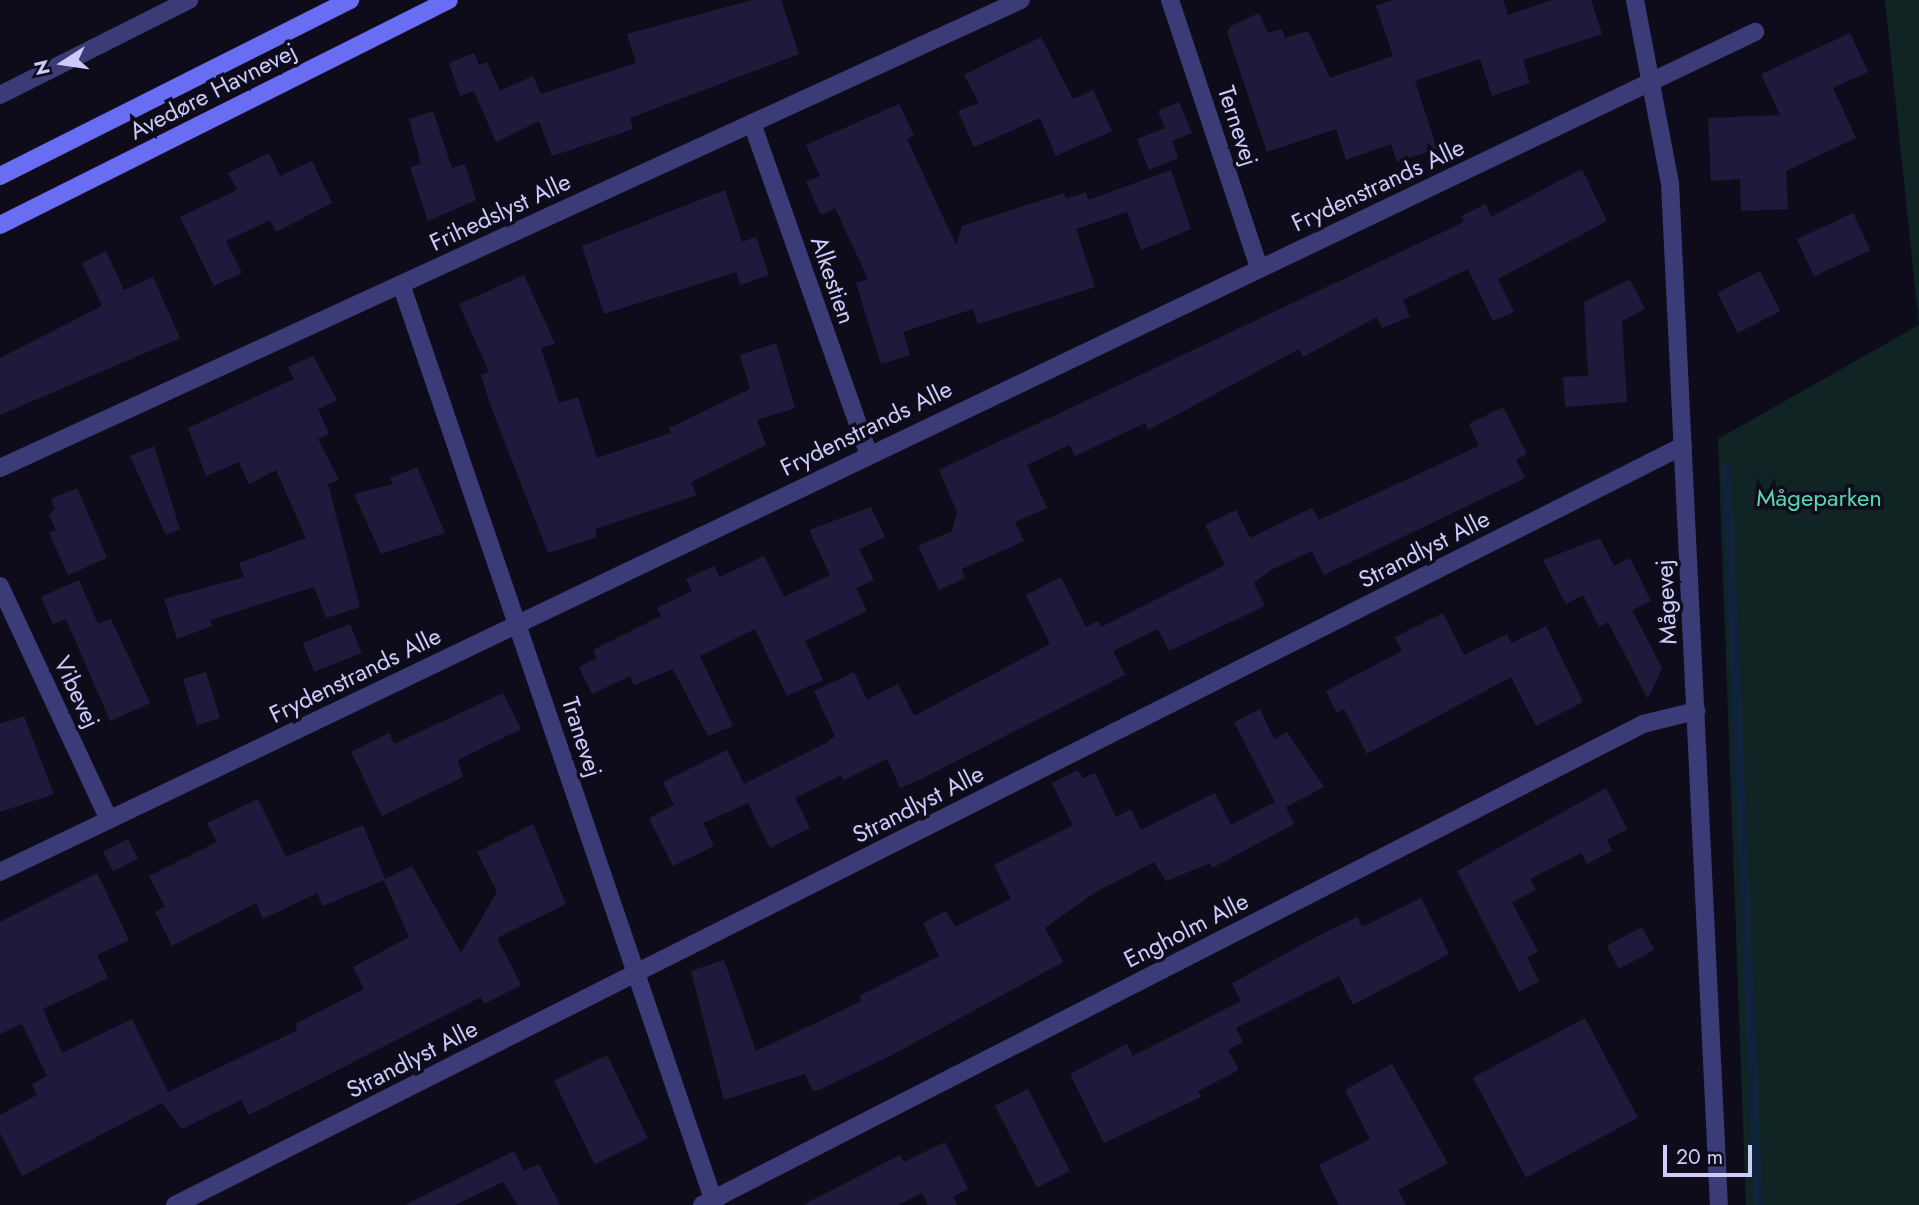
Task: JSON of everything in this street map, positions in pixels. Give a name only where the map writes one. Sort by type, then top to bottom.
[{"type":"street","points":[[0,95],[189,0]]},
{"type":"street","name":"Avedøre Havnevej","points":[[0,176],[350,0]]},
{"type":"street","name":"Avedøre Havnevej","points":[[0,225],[449,0]]},
{"type":"street","name":"Frihedslyst Alle","points":[[0,468],[1021,0]]},
{"type":"street","name":"Ternevej","points":[[1170,0],[1259,268]]},
{"type":"street","name":"Mågevej","points":[[1635,0],[1656,82],[1670,183],[1718,1205]]},
{"type":"street","name":"Frydenstrands Alle","points":[[0,872],[868,453],[1656,82],[1755,32]]},
{"type":"street","name":"Alkestien","points":[[752,123],[868,453]]},
{"type":"street","name":"Tranevej","points":[[401,284],[520,623],[633,975],[710,1203]]},
{"type":"street","name":"Strandlyst Alle","points":[[175,1205],[1683,446]]},
{"type":"street","name":"Vibevej","points":[[0,586],[109,820]]},
{"type":"street","name":"Engholm Alle","points":[[710,1203],[1643,724],[1696,711]]},
{"type":"green space","points":[[1885,0],[1919,0],[1919,325]]},
{"type":"green space","name":"Mågeparken","points":[[1919,325],[1919,1205],[1746,1205],[1718,439]]},
{"type":"building","points":[[752,0],[781,0],[799,54],[630,118],[633,129],[552,156],[539,121],[496,142],[474,91],[460,96],[449,63],[474,53],[479,65],[487,62],[500,91],[533,76],[541,94],[636,63],[627,34]]},
{"type":"building","points":[[1393,0],[1503,0],[1508,15],[1552,0],[1591,0],[1602,34],[1523,60],[1530,83],[1492,96],[1480,59],[1415,81],[1437,149],[1397,162],[1391,144],[1346,160],[1336,129],[1267,152],[1227,32],[1231,26],[1259,13],[1268,33],[1282,29],[1285,38],[1308,31],[1330,78],[1393,56],[1376,6]]},
{"type":"building","points":[[1850,33],[1868,72],[1833,88],[1856,138],[1786,171],[1788,209],[1741,211],[1740,179],[1711,181],[1708,118],[1780,115],[1761,74]]},
{"type":"building","points":[[1041,37],[1073,99],[1093,90],[1112,131],[1056,156],[1040,118],[974,147],[958,111],[979,103],[964,75]]},
{"type":"building","points":[[1179,102],[1192,133],[1172,141],[1178,158],[1149,170],[1137,139],[1165,128],[1158,111]]},
{"type":"building","points":[[899,104],[914,135],[907,139],[956,245],[962,226],[1064,193],[1066,199],[1086,192],[1088,200],[1171,170],[1191,229],[1141,250],[1127,212],[1076,229],[1095,287],[978,324],[973,309],[903,332],[910,355],[881,364],[856,283],[868,279],[835,208],[821,215],[806,182],[820,176],[806,145]]},
{"type":"building","points":[[433,111],[452,168],[465,164],[476,200],[428,221],[410,167],[421,164],[409,119]]},
{"type":"building","points":[[269,153],[280,176],[312,161],[332,203],[276,232],[270,220],[226,241],[242,273],[214,286],[180,217],[237,190],[228,173]]},
{"type":"building","points":[[1582,169],[1607,221],[1498,279],[1514,312],[1493,321],[1468,269],[1403,300],[1410,317],[1382,328],[1377,317],[1303,357],[1299,349],[1148,430],[1145,423],[1075,456],[1069,445],[1027,465],[1047,508],[1015,522],[1024,541],[962,569],[965,578],[939,590],[918,546],[952,531],[957,512],[939,470],[1464,222],[1461,216],[1486,204],[1491,217]]},
{"type":"building","points":[[725,190],[742,242],[756,237],[769,275],[740,285],[736,272],[604,314],[582,246]]},
{"type":"building","points":[[1853,213],[1870,250],[1814,276],[1797,239]]},
{"type":"building","points":[[106,251],[124,290],[153,277],[180,338],[0,415],[0,358],[102,306],[82,263]]},
{"type":"building","points":[[1760,271],[1780,311],[1738,333],[1717,293]]},
{"type":"building","points":[[524,275],[555,344],[541,348],[559,403],[578,397],[597,458],[671,433],[669,428],[750,389],[740,355],[776,343],[795,408],[757,420],[766,445],[691,482],[697,495],[595,529],[597,537],[548,553],[490,404],[481,375],[489,372],[459,304]]},
{"type":"building","points":[[1630,279],[1645,309],[1622,321],[1627,402],[1565,407],[1563,377],[1588,376],[1584,302]]},
{"type":"building","points":[[313,356],[337,400],[318,409],[329,434],[318,439],[339,480],[328,484],[360,607],[326,618],[314,587],[210,620],[212,626],[177,639],[164,599],[244,577],[239,563],[306,538],[276,470],[249,484],[239,462],[206,476],[188,428],[294,379],[288,367]]},
{"type":"building","points":[[1503,407],[1527,454],[1516,460],[1525,478],[1324,575],[1312,551],[1271,570],[1254,583],[1265,606],[1169,651],[1158,629],[1113,651],[1125,675],[919,780],[900,788],[887,759],[844,780],[841,775],[795,798],[810,828],[770,848],[748,803],[703,823],[714,846],[673,866],[649,818],[674,805],[663,782],[727,750],[744,784],[826,743],[835,736],[814,691],[854,672],[867,700],[898,684],[914,716],[1050,644],[1026,595],[1061,577],[1086,627],[1098,621],[1101,627],[1225,565],[1205,525],[1236,510],[1250,538],[1312,508],[1319,520],[1479,446],[1469,424]]},
{"type":"building","points":[[154,446],[180,529],[166,535],[130,456]]},
{"type":"building","points":[[417,467],[445,533],[381,554],[354,494],[393,484],[390,478]]},
{"type":"building","points":[[77,488],[107,558],[68,575],[49,533],[56,530],[49,515],[55,509],[51,499]]},
{"type":"building","points":[[871,507],[885,537],[859,549],[874,580],[856,588],[867,611],[805,641],[823,680],[787,696],[755,629],[700,656],[733,726],[708,736],[673,669],[634,685],[630,676],[592,694],[579,667],[597,658],[593,650],[661,616],[657,608],[692,591],[686,579],[714,566],[720,577],[764,556],[784,597],[830,575],[809,530]]},
{"type":"building","points":[[1600,538],[1614,566],[1630,558],[1651,601],[1632,610],[1662,668],[1648,699],[1608,622],[1599,627],[1583,595],[1566,604],[1543,560]]},
{"type":"building","points":[[79,580],[98,624],[111,619],[150,703],[110,721],[66,619],[53,624],[41,597]]},
{"type":"building","points":[[1443,613],[1464,655],[1507,634],[1511,643],[1546,626],[1583,702],[1536,726],[1511,677],[1367,754],[1344,709],[1337,713],[1326,691],[1402,651],[1395,637]]},
{"type":"building","points":[[350,624],[362,653],[314,672],[303,643]]},
{"type":"building","points":[[206,672],[220,718],[197,725],[183,679]]},
{"type":"building","points":[[503,693],[521,729],[458,760],[463,777],[382,816],[351,752],[389,733],[394,744]]},
{"type":"building","points":[[1260,709],[1274,739],[1287,732],[1324,787],[1286,807],[1294,824],[1212,868],[1210,863],[1166,881],[1154,862],[1094,893],[1045,928],[1063,962],[890,1056],[819,1090],[813,1091],[805,1074],[724,1100],[691,971],[724,960],[756,1051],[862,1001],[859,996],[939,956],[923,923],[946,911],[955,927],[1011,899],[994,865],[1073,825],[1052,783],[1078,770],[1083,778],[1095,773],[1116,817],[1131,809],[1141,830],[1215,793],[1231,825],[1275,802],[1234,722]]},
{"type":"building","points":[[24,716],[54,794],[0,812],[0,724]]},
{"type":"building","points":[[1606,788],[1627,829],[1607,840],[1612,851],[1587,864],[1581,853],[1530,879],[1536,890],[1512,902],[1538,952],[1527,957],[1539,981],[1519,992],[1457,871]]},
{"type":"building","points":[[258,799],[286,857],[363,825],[385,879],[412,866],[461,953],[497,892],[477,852],[533,824],[566,904],[497,938],[521,985],[484,1004],[481,997],[249,1115],[241,1100],[182,1129],[162,1103],[22,1176],[0,1133],[0,1115],[37,1095],[32,1084],[47,1076],[22,1024],[0,1034],[0,922],[97,873],[129,940],[97,955],[108,978],[43,1009],[62,1053],[132,1019],[168,1092],[298,1030],[295,1024],[364,989],[353,967],[409,937],[384,880],[323,906],[317,893],[263,919],[256,903],[172,946],[155,912],[165,907],[149,876],[217,842],[207,823]]},
{"type":"building","points":[[128,839],[138,859],[113,871],[103,852]]},
{"type":"building","points":[[1421,898],[1449,954],[1353,1005],[1339,976],[1236,1028],[1243,1042],[1228,1050],[1239,1070],[1198,1091],[1201,1097],[1104,1143],[1070,1074],[1127,1044],[1133,1056],[1241,1001],[1232,983],[1318,936],[1357,917],[1362,927]]},
{"type":"building","points":[[1642,927],[1654,950],[1619,969],[1607,946]]},
{"type":"building","points":[[1585,1018],[1638,1118],[1526,1177],[1473,1078]]},
{"type":"building","points":[[607,1055],[648,1139],[595,1164],[554,1081]]},
{"type":"building","points":[[1392,1064],[1448,1163],[1398,1190],[1406,1205],[1339,1205],[1319,1165],[1370,1139],[1345,1090]]},
{"type":"building","points":[[1028,1089],[1070,1171],[1037,1188],[995,1106]]},
{"type":"building","points":[[945,1142],[968,1189],[953,1197],[957,1205],[928,1205],[922,1193],[898,1205],[803,1205],[900,1155],[904,1162]]},
{"type":"building","points":[[514,1151],[524,1171],[539,1164],[560,1205],[518,1205],[503,1182],[455,1205],[405,1205]]},
{"type":"waterway","points":[[1726,465],[1758,1205]]}]
